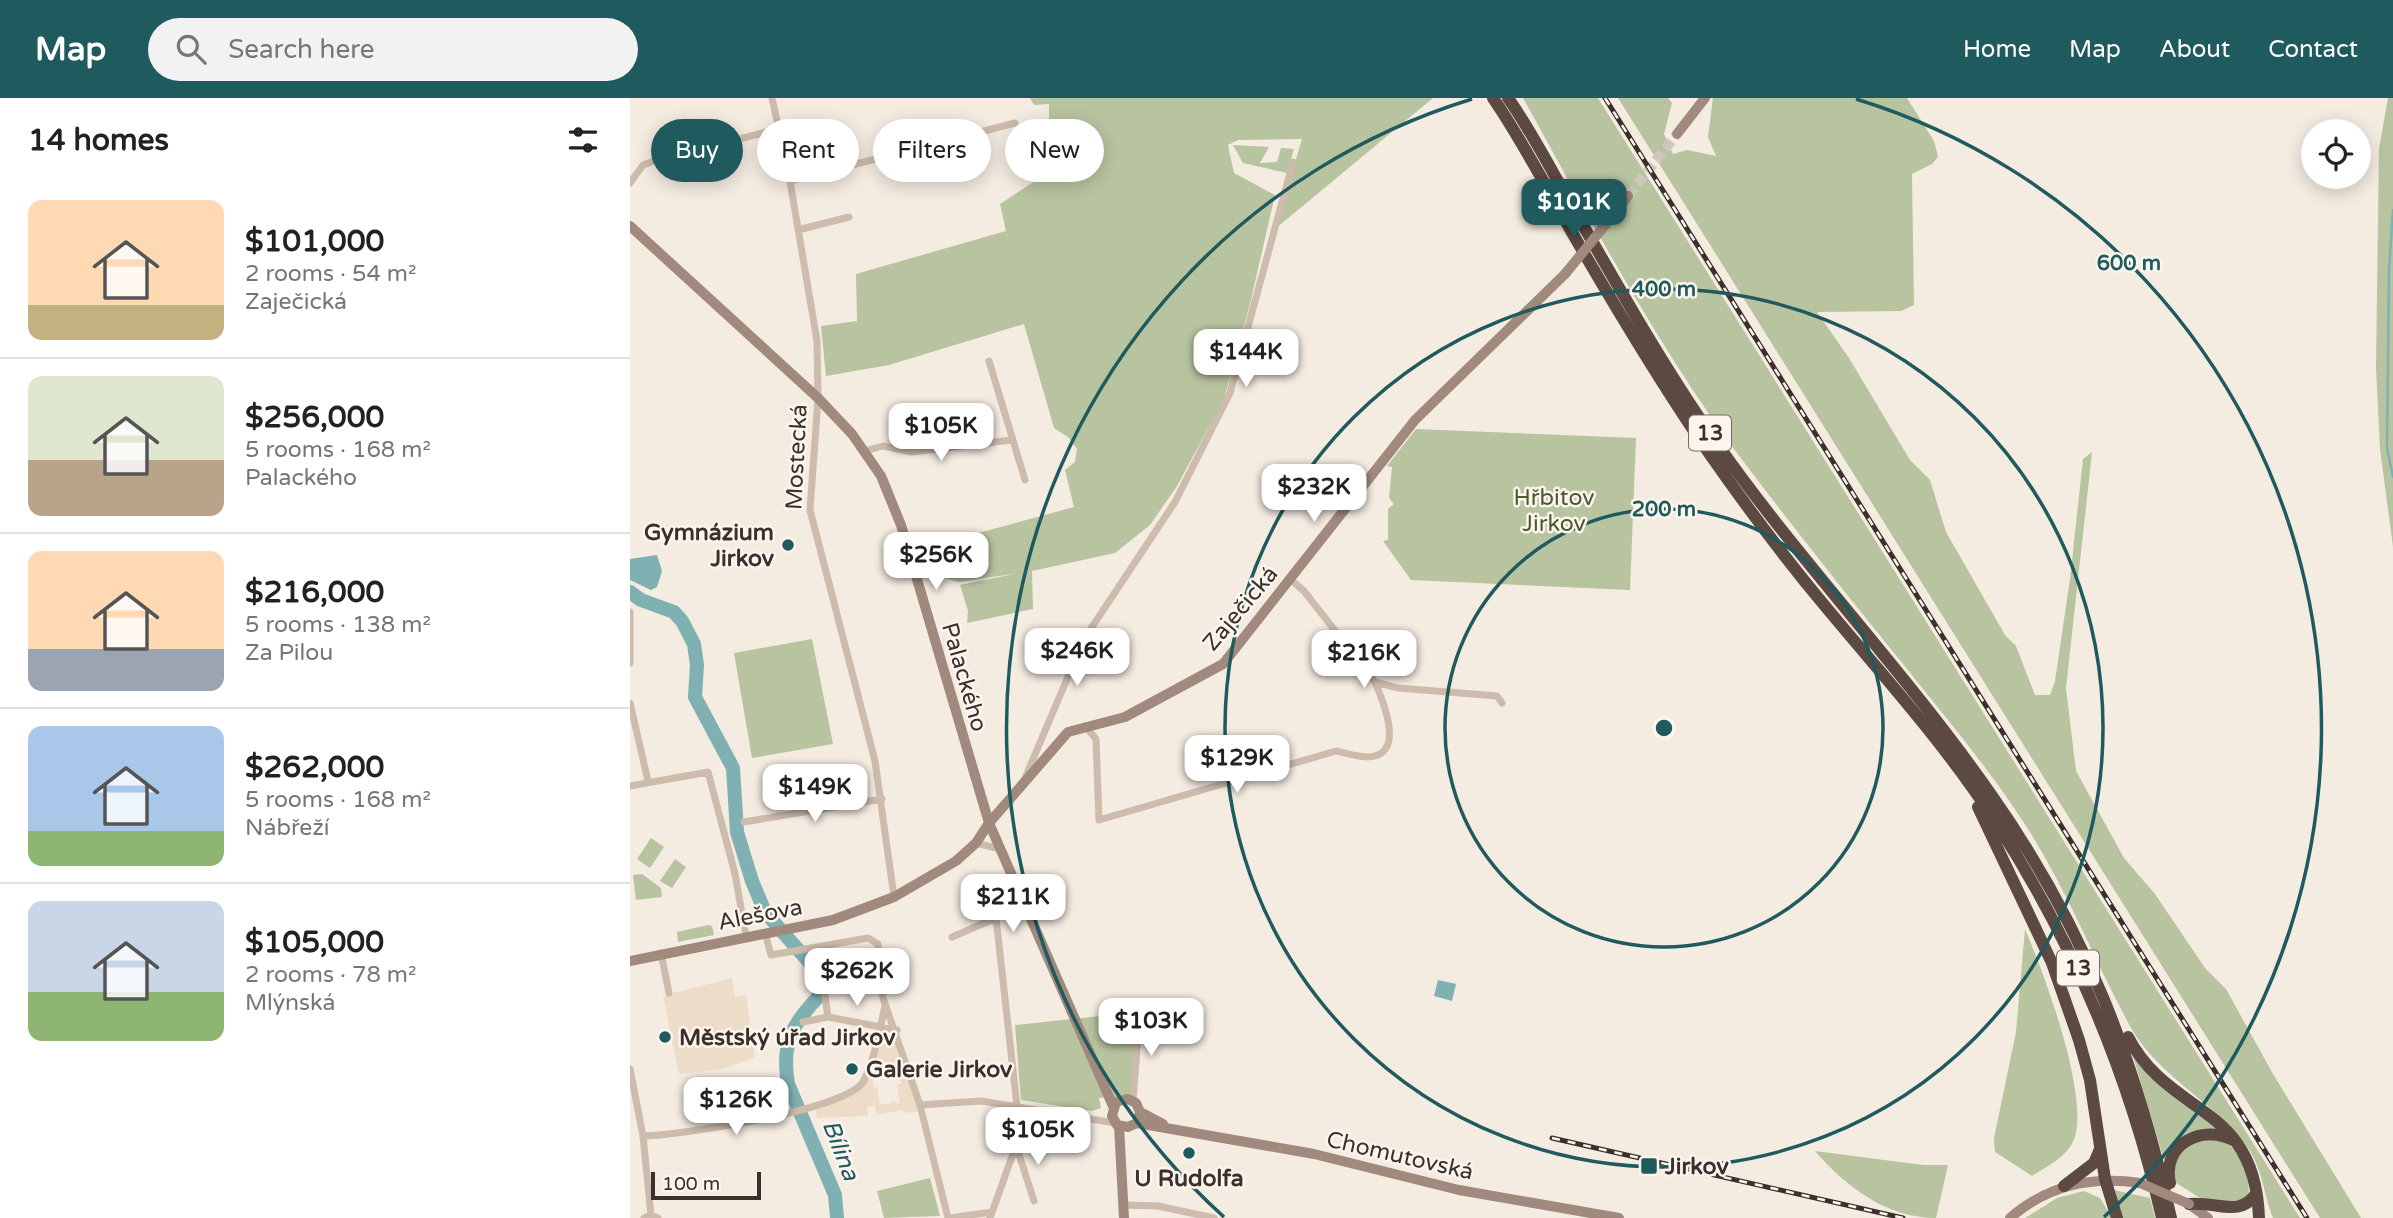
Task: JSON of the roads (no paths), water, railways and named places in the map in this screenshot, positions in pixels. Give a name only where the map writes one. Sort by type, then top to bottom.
[{"type":"highway","name":"13","points":[[1493,98],[1642,351],[1709,452],[1823,604],[1939,745],[1996,822],[2076,964],[2120,1072],[2162,1218]]},
{"type":"highway","name":"13","points":[[1508,98],[1651,344],[1718,445],[1773,521],[1952,742],[2005,815],[2072,928],[2112,1013],[2151,1133],[2173,1218]]},
{"type":"highway","points":[[1939,745],[1978,806],[2052,963],[2080,1040],[2105,1179],[2117,1218]]},
{"type":"highway","points":[[2112,1013],[2145,1063],[2216,1120],[2238,1143],[2253,1169],[2259,1218]]},
{"type":"highway","points":[[2173,1218],[2168,1174],[2176,1149],[2185,1141],[2203,1134],[2223,1136],[2238,1143]]},
{"type":"highway","points":[[2064,1186],[2094,1163],[2101,1145]]},
{"type":"highway","points":[[2194,1207],[2200,1202],[2221,1215],[2234,1217],[2249,1210],[2257,1190]]},
{"type":"street","name":"Mostecká","points":[[772,98],[776,119]]},
{"type":"street","points":[[1677,134],[1705,98]]},
{"type":"street","points":[[859,163],[1005,126]]},
{"type":"street","points":[[630,183],[643,165],[757,134]]},
{"type":"street","points":[[1020,788],[1084,639],[1175,502],[1230,393],[1293,162]]},
{"type":"street","name":"Mostecká","points":[[790,182],[817,341],[818,398],[810,510],[861,700],[882,799],[894,897]]},
{"type":"street","name":"Zaječická","points":[[894,897],[939,872],[976,843],[989,822],[1057,741],[1068,732],[1125,717],[1223,664],[1415,420],[1549,293],[1628,196]]},
{"type":"street","points":[[798,230],[849,217]]},
{"type":"street","name":"Palackého","points":[[630,226],[818,398],[865,451],[881,476],[901,525],[989,822],[1093,1059],[1112,1109]]},
{"type":"street","points":[[989,361],[1025,480]]},
{"type":"street","points":[[865,451],[883,446],[912,452],[1012,440]]},
{"type":"street","points":[[1084,726],[1096,739],[1099,820],[1336,751],[1368,757],[1376,755],[1387,747],[1390,736],[1375,682],[1304,590],[1290,579]]},
{"type":"street","points":[[630,612],[630,663]]},
{"type":"street","points":[[1375,682],[1398,688],[1497,696],[1502,702]]},
{"type":"street","points":[[630,703],[648,781]]},
{"type":"street","points":[[630,786],[708,772],[735,874],[746,936]]},
{"type":"street","points":[[744,822],[882,799]]},
{"type":"street","points":[[976,843],[1000,849]]},
{"type":"street","name":"Alešova","points":[[630,961],[833,920],[894,897]]},
{"type":"street","points":[[765,933],[771,955],[867,938],[877,944],[885,1004],[897,1030],[920,1105],[949,1218],[991,1215],[1015,1142],[1017,1106],[996,918],[953,937]]},
{"type":"street","points":[[818,948],[828,1017]]},
{"type":"street","points":[[661,953],[669,993]]},
{"type":"street","points":[[643,1136],[773,1117],[832,1103],[862,1083],[881,1027],[885,1004]]},
{"type":"street","points":[[1122,1176],[1125,1144],[1140,1112],[1128,1100],[1140,1012]]},
{"type":"street","points":[[803,1022],[828,1017],[897,1030]]},
{"type":"street","name":"Palackého","points":[[1093,1059],[1111,1088],[1128,1100]]},
{"type":"street","points":[[630,1069],[643,1136],[651,1217]]},
{"type":"street","name":"Chomutovská","points":[[1091,1119],[1128,1100]]},
{"type":"street","name":"Chomutovská","points":[[920,1105],[981,1101],[1117,1125],[1173,1130],[1314,1154],[1420,1182],[1589,1215],[1619,1218]]},
{"type":"street","points":[[1112,1109],[1117,1125],[1124,1218]]},
{"type":"street","name":"Chomutovská","points":[[1140,1112],[1173,1130]]},
{"type":"street","points":[[1015,1142],[1034,1201]]},
{"type":"street","points":[[2010,1218],[2042,1195],[2064,1186],[2105,1179],[2140,1183],[2194,1207],[2210,1218]]},
{"type":"street","points":[[1124,1205],[1158,1206],[1214,1218]]},
{"type":"water","points":[[657,555],[662,571],[657,587],[651,590],[630,580],[630,559]]},
{"type":"water","points":[[1438,980],[1456,984],[1452,1001],[1434,996]]},
{"type":"waterway","points":[[2393,210],[2389,271],[2387,448],[2393,477]]},
{"type":"waterway","name":"Bílina","points":[[630,592],[641,600],[674,612],[694,644],[697,665],[695,697],[733,768],[737,832],[752,881],[765,912],[809,962],[820,980],[820,995],[802,1015],[791,1035],[786,1070],[788,1084],[835,1195],[837,1218]]},
{"type":"tunnel","points":[[1628,196],[1677,134]]},
{"type":"railway","points":[[1605,98],[2307,1218]]},
{"type":"railway","points":[[1552,1138],[1903,1218]]},
{"type":"place","name":"Gymnázium Jirkov","points":[[788,545]]},
{"type":"place","name":"Městský úřad Jirkov","points":[[665,1037]]},
{"type":"place","name":"Galerie Jirkov","points":[[852,1069]]},
{"type":"place","name":"U Rudolfa","points":[[1189,1153]]},
{"type":"place","name":"Jirkov","points":[[1649,1166]]},
{"type":"park label","name":"Hřbitov Jirkov","points":[[1554,510]]}]
